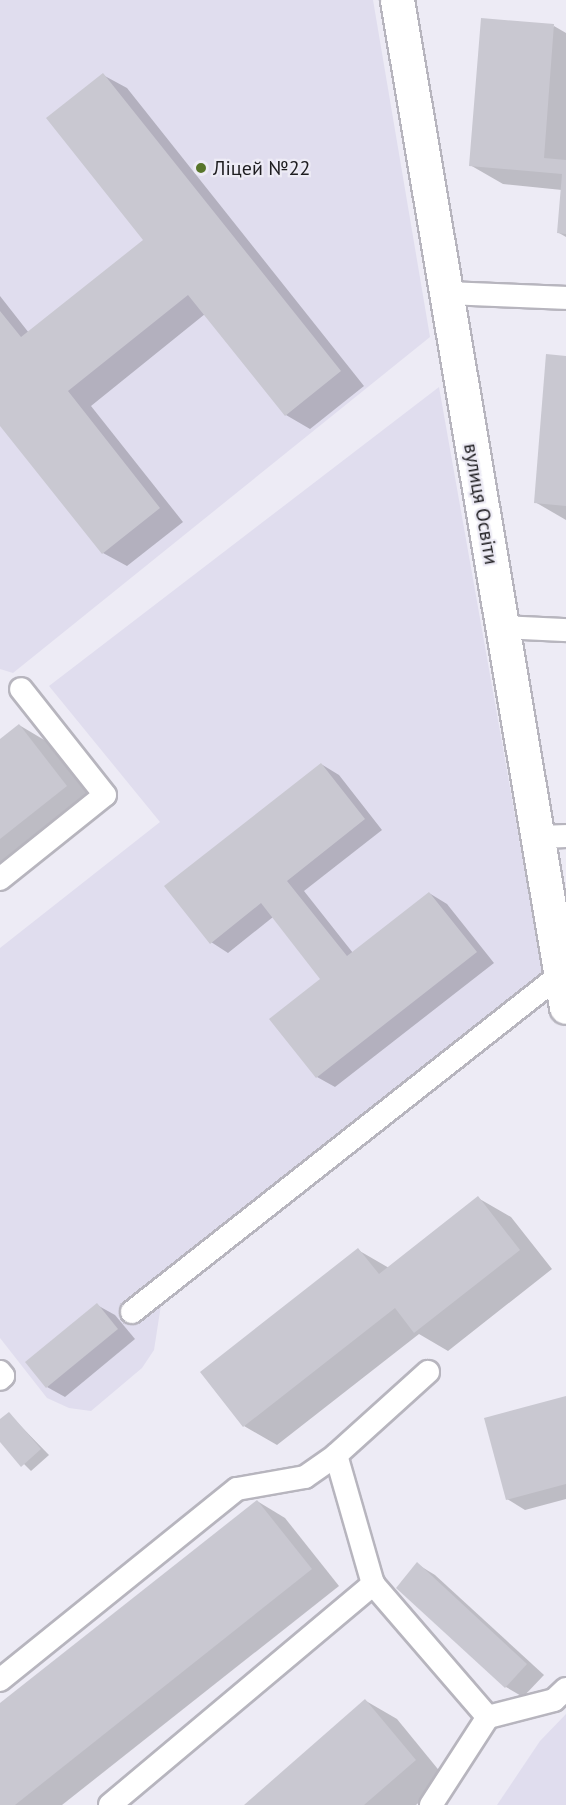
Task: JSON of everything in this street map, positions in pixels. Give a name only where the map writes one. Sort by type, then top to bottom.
[{"type":"street","name":"вулиця Освіти","points":[[397,0],[502,627],[552,836],[561,975],[566,1007]]},
{"type":"lane","points":[[446,293],[566,298]]},
{"type":"lane","points":[[502,627],[566,630]]},
{"type":"lane","points":[[0,879],[105,795],[21,689]]},
{"type":"lane","points":[[132,1312],[561,975]]},
{"type":"lane","points":[[0,1372],[3,1376],[0,1379]]},
{"type":"lane","points":[[0,1680],[237,1489],[305,1477],[336,1455],[428,1372]]},
{"type":"lane","points":[[336,1455],[373,1584],[488,1717]]},
{"type":"lane","points":[[110,1805],[373,1584]]},
{"type":"lane","points":[[431,1805],[488,1717],[554,1700],[566,1689]]},
{"type":"shaded area","name":"Ліцей №22","points":[[0,0],[373,0],[430,337],[13,673],[0,669]]},
{"type":"shaded area","points":[[439,387],[548,1002],[171,1291],[161,1305],[154,1350],[142,1368],[91,1411],[69,1408],[47,1398],[0,1338],[0,948],[160,822],[49,686]]},
{"type":"shaded area","points":[[566,1714],[566,1805],[497,1805],[540,1741]]},
{"type":"building","points":[[481,18],[554,24],[544,158],[566,160],[566,234],[557,233],[562,174],[469,166]]},
{"type":"building","points":[[103,73],[341,371],[285,416],[188,295],[68,391],[160,508],[102,554],[0,426],[0,311],[21,337],[143,240],[46,118]]},
{"type":"building","points":[[546,354],[566,356],[566,506],[534,503]]},
{"type":"building","points":[[19,724],[67,786],[0,839],[0,739]]},
{"type":"building","points":[[321,763],[365,819],[287,881],[347,956],[429,892],[477,952],[316,1078],[269,1019],[320,979],[261,903],[210,944],[164,886]]},
{"type":"building","points":[[478,1196],[520,1250],[414,1333],[395,1308],[243,1427],[200,1372],[358,1248],[379,1274]]},
{"type":"building","points":[[97,1303],[118,1329],[46,1388],[25,1362]]},
{"type":"building","points":[[566,1396],[566,1484],[506,1500],[484,1418]]},
{"type":"building","points":[[9,1412],[41,1449],[21,1467],[0,1442],[0,1419]]},
{"type":"building","points":[[257,1500],[312,1569],[15,1805],[0,1805],[0,1703]]},
{"type":"building","points":[[417,1562],[527,1664],[505,1688],[396,1588]]},
{"type":"building","points":[[365,1699],[416,1760],[364,1805],[244,1805]]},
{"type":"place","name":"Ліцей №22","points":[[201,168]]}]
